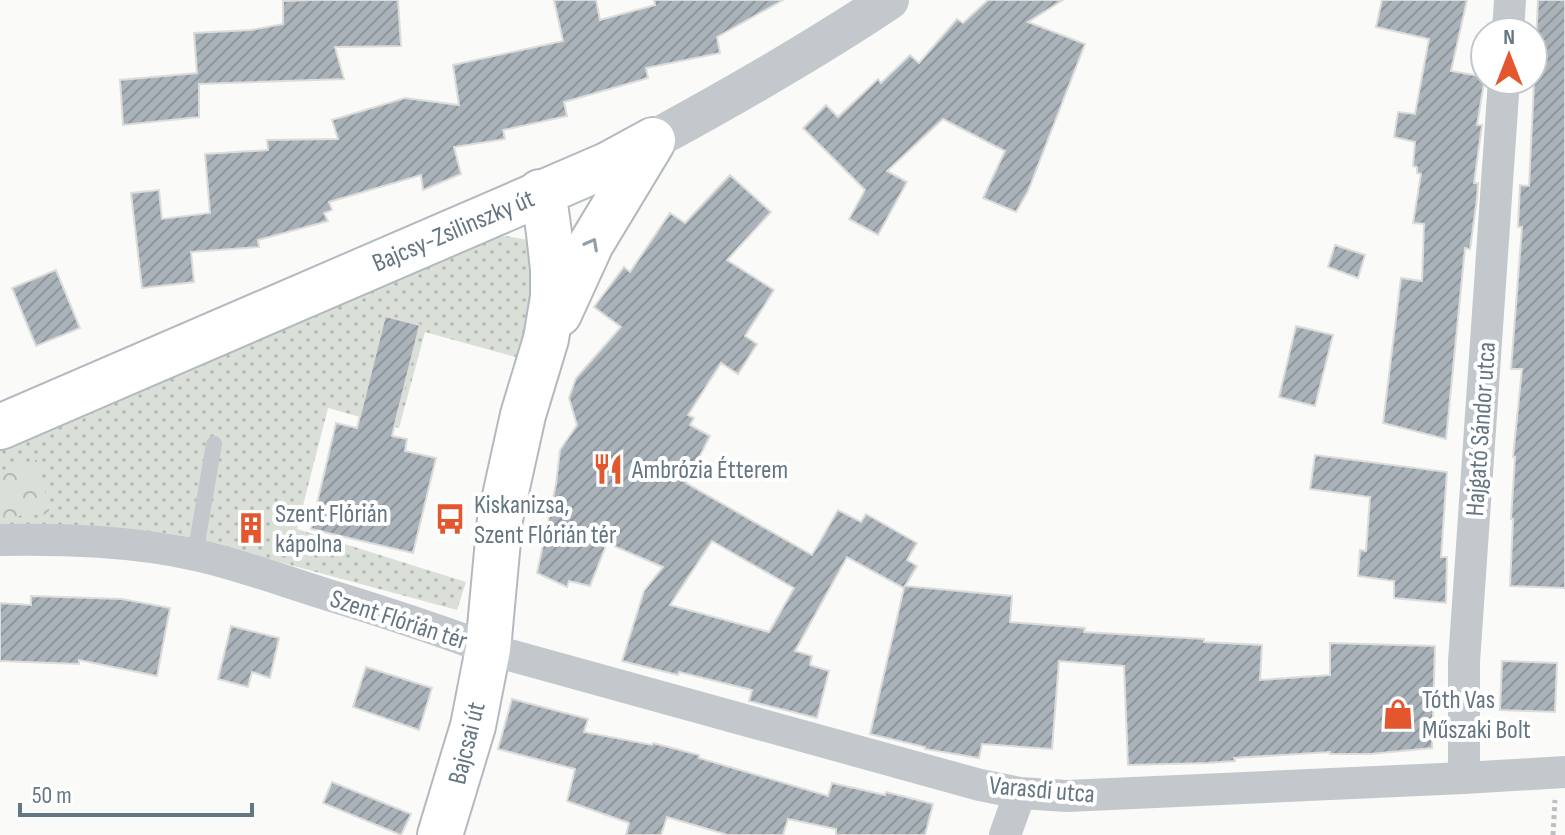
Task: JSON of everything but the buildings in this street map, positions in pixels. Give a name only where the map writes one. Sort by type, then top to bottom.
[{"type":"main road","name":"Bajcsy-Zsilinszky út","points":[[0,427],[607,165],[653,140]]},
{"type":"main road","name":"Szent Flórián tér","points":[[546,339],[591,244],[653,140]]},
{"type":"main road","name":"Szent Flórián tér","points":[[488,649],[500,519],[523,415],[546,339],[553,297],[545,204],[540,192]]},
{"type":"main road","name":"Bajcsai út","points":[[440,835],[473,726],[488,649]]},
{"type":"street","name":"Bajcsy-Zsilinszky út","points":[[653,140],[750,88],[889,0]]},
{"type":"street","name":"Hajgató Sándor utca","points":[[1464,778],[1464,662],[1503,96]]},
{"type":"street","name":"Szent Flórián tér","points":[[0,540],[76,539],[195,555],[444,631],[488,649]]},
{"type":"street","name":"Varasdi utca","points":[[488,649],[965,781],[1020,793],[1067,796],[1565,772]]},
{"type":"street","points":[[1005,835],[1020,793]]},
{"type":"lane","points":[[195,555],[214,444]]},
{"type":"green space","points":[[506,236],[533,241],[537,310],[519,358],[425,332],[399,428],[328,408],[297,529],[466,582],[457,610],[182,536],[91,527],[0,527],[0,446],[480,239]]},
{"type":"green space","points":[[38,459],[50,514],[0,517],[0,471]]},
{"type":"place","name":"Ambrózia Étterem","points":[[608,469]]},
{"type":"place","name":"Kiskanizsa, Szent Flórián tér","points":[[450,519]]},
{"type":"place","name":"Szent Flórián kápolna","points":[[251,528]]},
{"type":"place","name":"Tóth Vas Műszaki Bolt","points":[[1398,714]]}]
